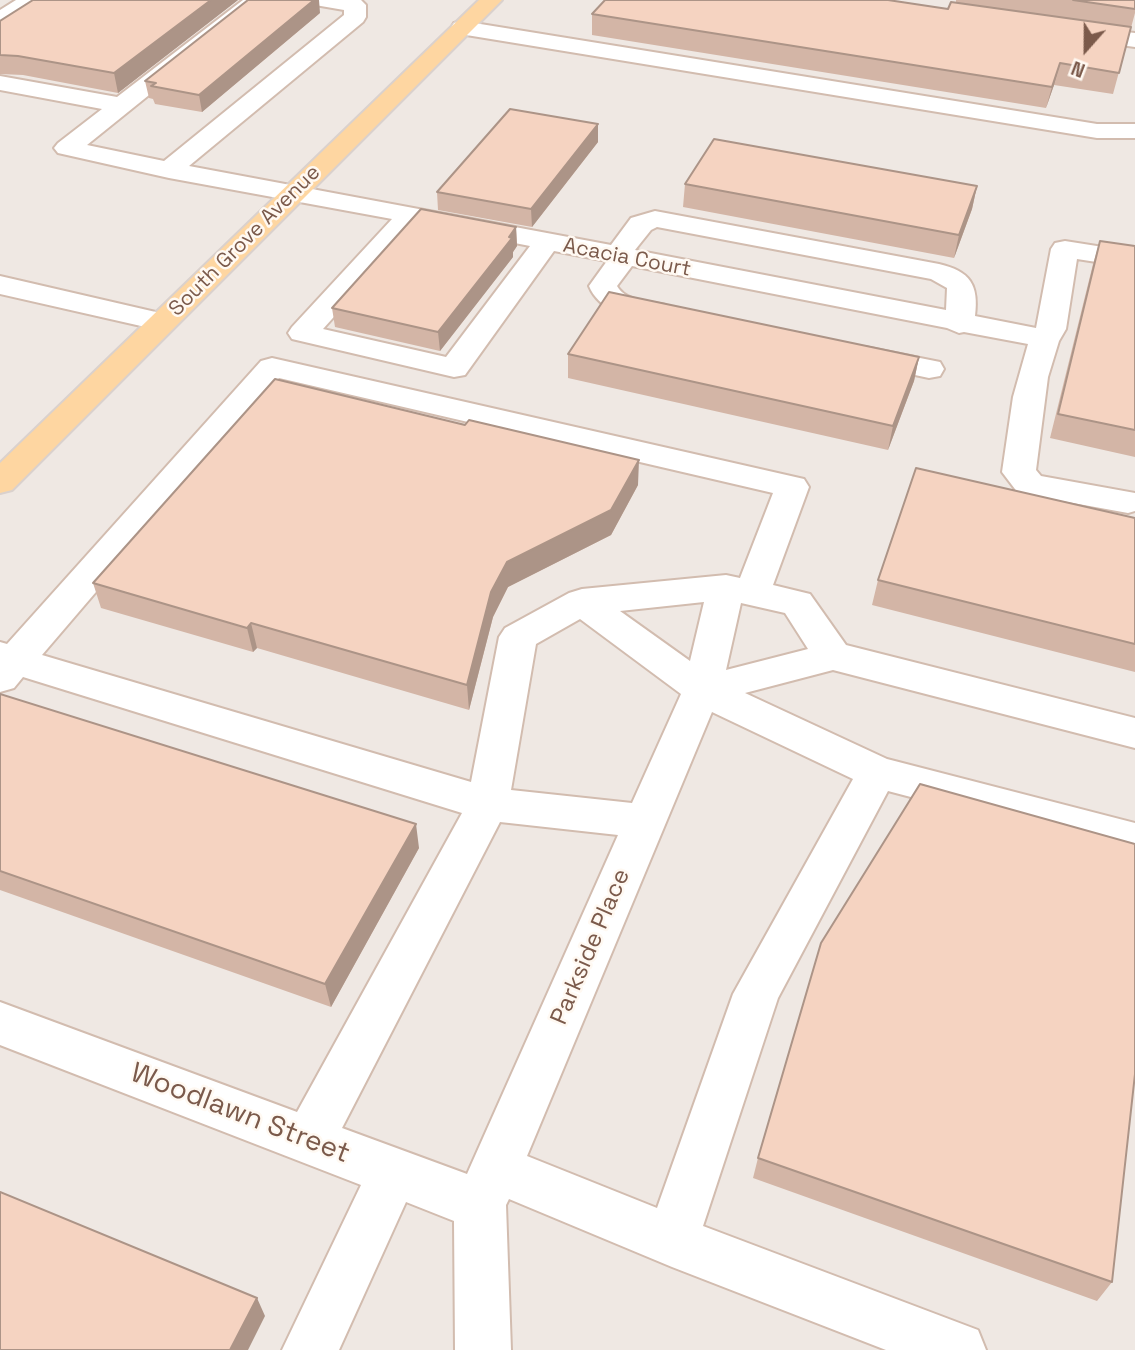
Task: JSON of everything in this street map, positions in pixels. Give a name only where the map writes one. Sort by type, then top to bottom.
[{"type":"main road","name":"South Grove Avenue","points":[[0,482],[491,0]]},
{"type":"street","points":[[0,20],[31,0]]},
{"type":"street","points":[[0,83],[122,105],[256,0]]},
{"type":"street","points":[[169,170],[355,17],[355,5],[323,0]]},
{"type":"street","points":[[462,28],[1097,131],[1135,131]]},
{"type":"street","points":[[1055,30],[1135,40]]},
{"type":"street","name":"Acacia Court","points":[[122,105],[67,148],[959,324],[1043,338]]},
{"type":"street","points":[[411,215],[303,333],[454,368],[547,242]]},
{"type":"street","points":[[678,316],[612,302],[605,294],[603,286],[641,223],[655,219],[939,272],[958,280],[964,290],[959,324]]},
{"type":"street","points":[[1128,502],[1030,485],[1019,472],[1031,389],[1043,338],[1051,329],[1065,248],[1135,260]]},
{"type":"street","points":[[0,285],[163,322]]},
{"type":"street","points":[[836,350],[929,369]]},
{"type":"street","name":"Parkside Place","points":[[5,665],[272,368],[792,487],[739,590],[702,690],[488,1187]]},
{"type":"street","points":[[309,1140],[488,804],[518,637],[582,602],[739,590],[797,603],[833,656]]},
{"type":"street","points":[[582,602],[702,690],[877,772],[1120,835]]},
{"type":"street","points":[[702,690],[833,656],[1135,733]]},
{"type":"street","points":[[5,665],[488,804],[645,821]]},
{"type":"street","points":[[672,1241],[756,994],[877,772]]},
{"type":"street","name":"Woodlawn Street","points":[[3,1029],[393,1173],[488,1187],[672,1241],[958,1350]]},
{"type":"street","points":[[310,1350],[393,1173]]},
{"type":"street","points":[[483,1350],[488,1187]]},
{"type":"shaded area","points":[[0,0],[1135,0],[1135,1350],[0,1350]]},
{"type":"building","points":[[33,0],[211,0],[114,73],[0,55],[0,21]]},
{"type":"building","points":[[248,0],[314,0],[199,95],[151,86],[156,83],[145,81]]},
{"type":"building","points":[[605,0],[888,0],[948,9],[951,2],[1131,27],[1119,73],[1060,63],[1052,87],[592,14]]},
{"type":"building","points":[[1073,0],[1135,0],[1135,9]]},
{"type":"building","points":[[510,109],[598,124],[531,209],[437,192]]},
{"type":"building","points":[[714,139],[977,186],[959,235],[685,184]]},
{"type":"building","points":[[421,209],[516,227],[509,237],[512,238],[438,332],[332,308]]},
{"type":"building","points":[[1100,241],[1135,246],[1135,430],[1058,414]]},
{"type":"building","points":[[609,292],[919,357],[893,426],[568,354]]},
{"type":"building","points":[[275,379],[465,425],[469,420],[639,460],[611,510],[507,562],[491,592],[467,685],[251,623],[247,628],[93,583]]},
{"type":"building","points":[[916,468],[1135,518],[1135,644],[878,580]]},
{"type":"building","points":[[0,694],[416,824],[325,984],[0,871]]},
{"type":"building","points":[[920,784],[1135,844],[1135,1074],[1112,1282],[758,1158],[821,943]]},
{"type":"building","points":[[0,1192],[257,1298],[230,1350],[0,1350]]}]
